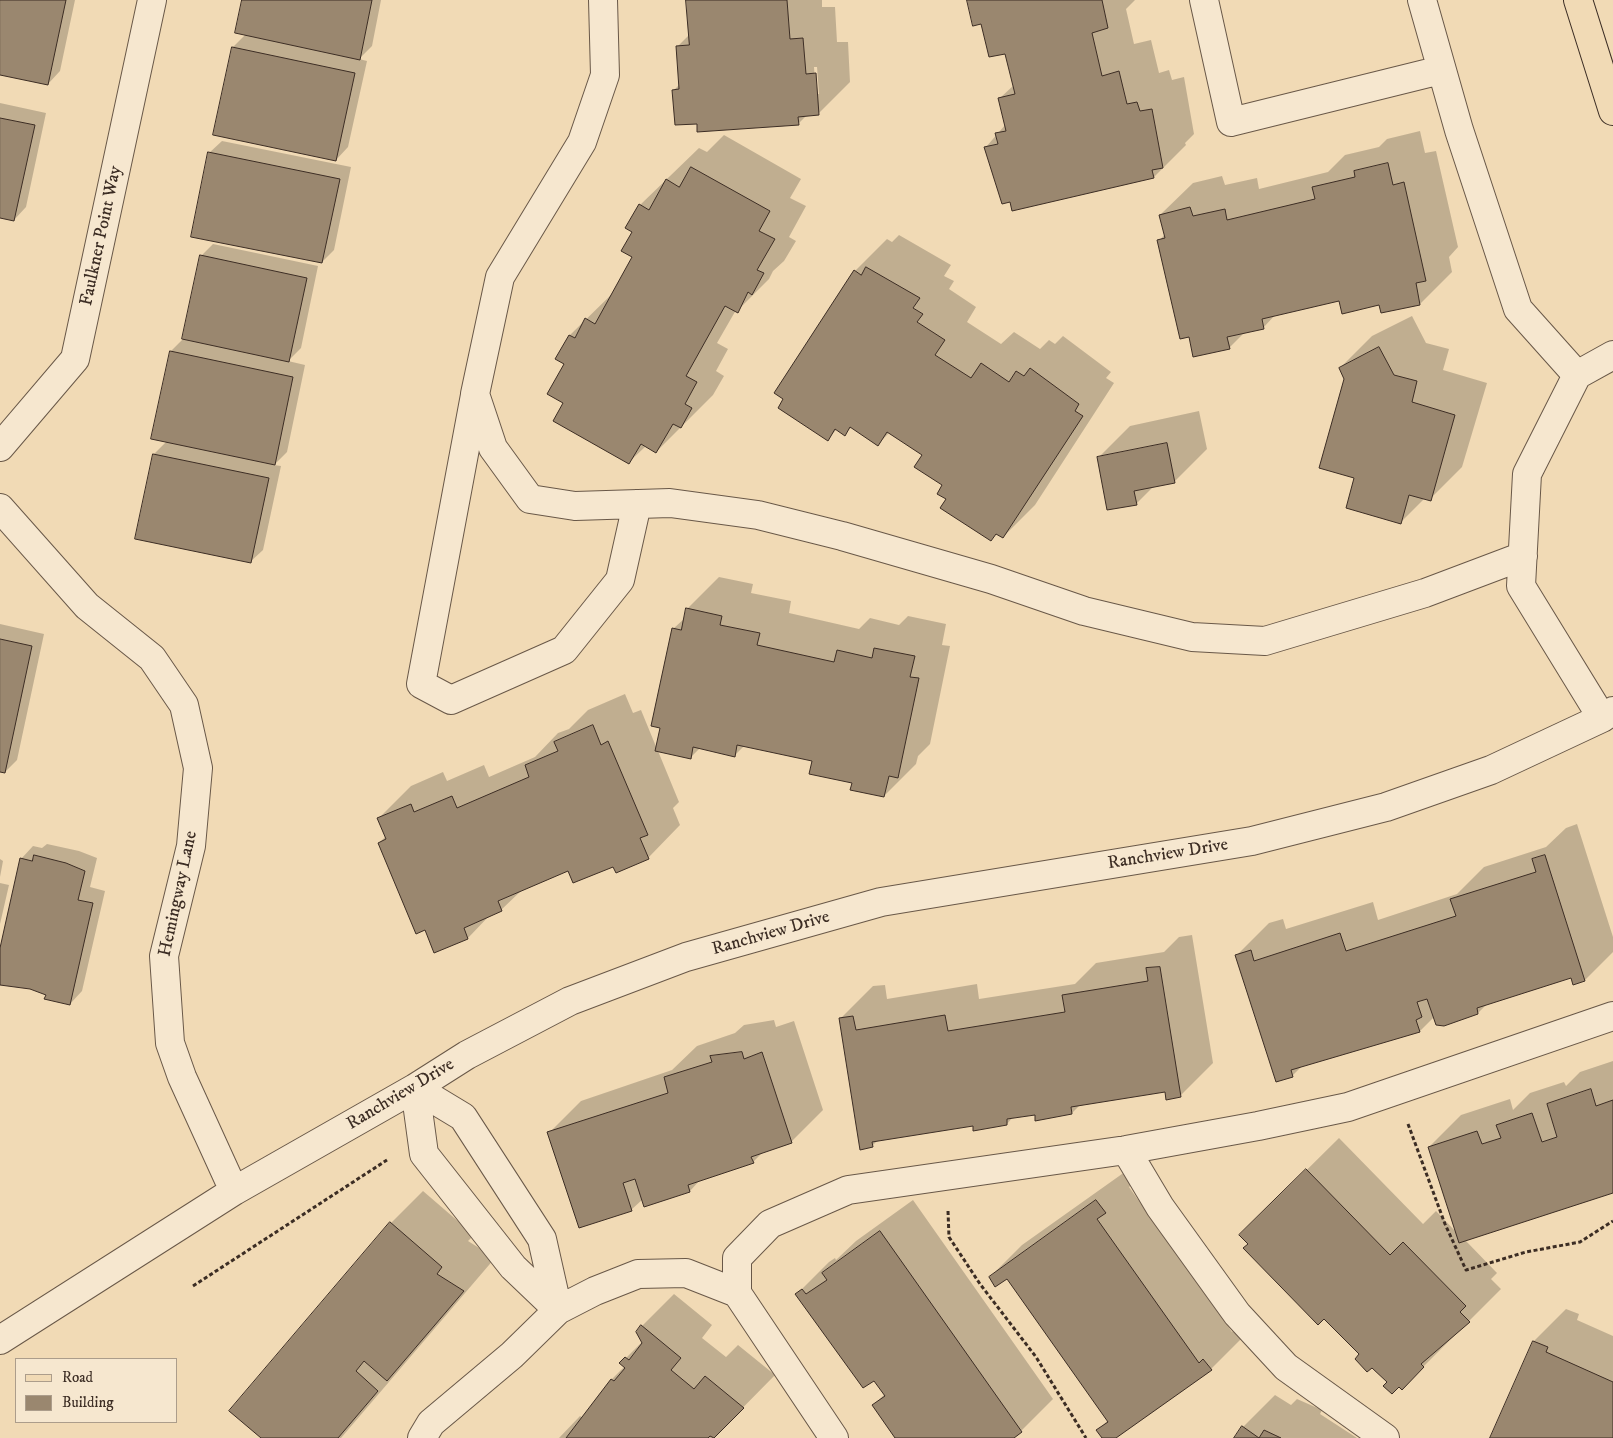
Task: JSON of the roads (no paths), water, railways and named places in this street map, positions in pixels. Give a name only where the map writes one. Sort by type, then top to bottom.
[{"type":"main road","points":[[1578,0],[1613,111]]},
{"type":"street","name":"Faulkner Point Way","points":[[0,447],[75,360],[152,0]]},
{"type":"street","points":[[603,0],[605,75],[582,142],[500,277],[475,394],[421,684],[451,700],[564,650],[620,580],[637,504]]},
{"type":"street","points":[[1204,0],[1231,122],[1441,70]]},
{"type":"street","points":[[1422,0],[1459,130],[1518,309],[1577,375]]},
{"type":"street","points":[[1607,715],[1521,586],[1527,474],[1577,375],[1613,355]]},
{"type":"street","points":[[475,394],[494,448],[530,499],[575,506],[670,503],[758,515],[842,536],[991,579],[1084,611],[1192,637],[1265,641],[1425,593],[1523,556]]},
{"type":"street","name":"Hemingway Lane","points":[[0,508],[87,606],[152,658],[184,706],[198,768],[191,846],[164,956],[170,1043],[182,1077],[234,1192]]},
{"type":"street","name":"Ranchview Drive","points":[[0,1340],[234,1192],[415,1088],[467,1055],[570,1001],[686,958],[882,902],[1252,842],[1386,807],[1491,770],[1607,715]]},
{"type":"street","points":[[737,1293],[738,1258],[770,1224],[848,1190],[1126,1150],[1258,1126],[1348,1107],[1613,1016]]},
{"type":"street","points":[[415,1088],[463,1117],[542,1239],[558,1310]]},
{"type":"street","points":[[415,1088],[424,1154],[513,1268],[558,1310]]},
{"type":"street","points":[[1126,1150],[1160,1207],[1237,1314],[1286,1367],[1385,1438]]},
{"type":"street","points":[[422,1438],[431,1423],[512,1355],[558,1310],[595,1291],[638,1274],[686,1273],[737,1293],[834,1438]]}]
